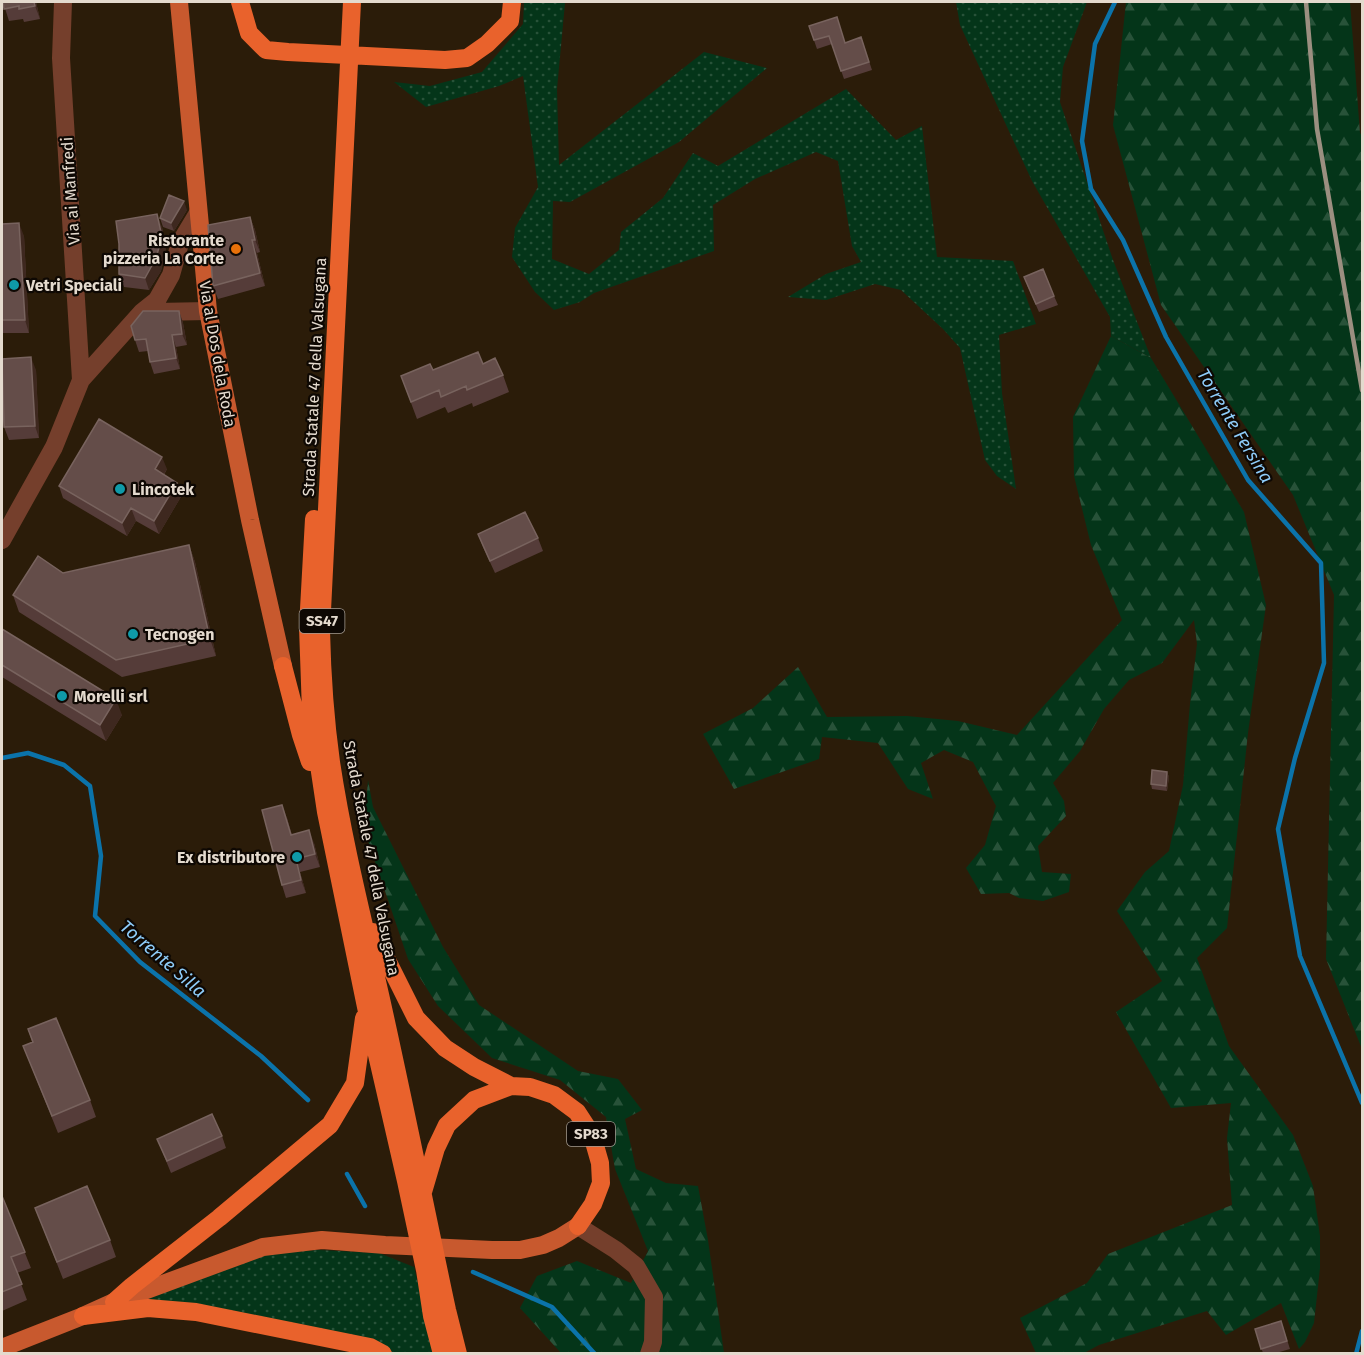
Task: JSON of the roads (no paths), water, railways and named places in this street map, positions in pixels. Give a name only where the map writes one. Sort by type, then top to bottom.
[{"type":"highway","points":[[240,2],[249,33],[266,50],[445,60],[467,58],[488,44],[510,21],[512,2]]},
{"type":"highway","name":"Strada Statale 47 della Valsugana","points":[[342,2],[308,627],[311,712],[326,812],[366,1007],[423,1228],[431,1268],[458,1353]]},
{"type":"highway","name":"Strada Statale 47 della Valsugana","points":[[352,2],[321,631],[322,673],[331,762],[358,900],[422,1194],[423,1228]]},
{"type":"highway","points":[[351,38],[362,2]]},
{"type":"highway","points":[[283,666],[301,735],[326,812]]},
{"type":"highway","points":[[358,900],[416,1018],[445,1048],[474,1067],[511,1086]]},
{"type":"highway","points":[[114,1302],[330,1125],[356,1083],[366,1007]]},
{"type":"highway","name":"SP83","points":[[422,1194],[436,1148],[447,1125],[474,1100],[511,1086],[530,1087],[554,1095],[577,1112],[592,1135],[600,1162],[601,1183],[593,1204],[578,1226]]},
{"type":"highway","name":"Strada Statale 47 della Valsugana","points":[[431,1268],[432,1316],[442,1353]]},
{"type":"highway","points":[[83,1316],[148,1308],[196,1312],[370,1347],[383,1353]]},
{"type":"main road","name":"Via al Dos dela Roda","points":[[179,2],[208,311],[250,520],[283,666]]},
{"type":"main road","name":"SP83","points":[[2,1348],[114,1302],[263,1247],[322,1240],[385,1245],[520,1250],[543,1245],[578,1226]]},
{"type":"street","name":"Via ai Manfredi","points":[[63,2],[62,58],[81,380]]},
{"type":"street","name":"Via ai Manfredi","points":[[2,540],[54,447],[81,380],[142,312],[157,300],[171,275],[180,243],[198,213]]},
{"type":"street","points":[[142,312],[208,311]]},
{"type":"street","points":[[578,1226],[616,1250],[636,1266],[654,1297],[653,1342],[649,1353]]},
{"type":"waterway","name":"Torrente Fersina","points":[[1115,2],[1095,44],[1082,141],[1091,189],[1123,240],[1166,337],[1248,480],[1321,563],[1324,663],[1295,758],[1278,829],[1300,956],[1362,1103]]},
{"type":"waterway","name":"Torrente Silla","points":[[2,758],[28,753],[64,765],[90,786],[101,856],[95,916],[140,962],[261,1056],[308,1100]]},
{"type":"waterway","name":"Torrente Silla","points":[[347,1174],[365,1206]]},
{"type":"waterway","name":"Torrente Silla","points":[[473,1272],[552,1307],[595,1354]]},
{"type":"waterway","name":"Torrente Fersina","points":[[1356,1354],[1362,1331]]},
{"type":"railway","points":[[1306,2],[1317,129],[1362,390]]},
{"type":"place","name":"Ristorante pizzeria La Corte","points":[[236,249]]},
{"type":"place","name":"Vetri Speciali","points":[[14,285]]},
{"type":"place","name":"Lincotek","points":[[120,489]]},
{"type":"place","name":"Tecnogen","points":[[133,634]]},
{"type":"place","name":"Morelli srl","points":[[62,696]]},
{"type":"place","name":"Ex distributore","points":[[297,857]]}]
